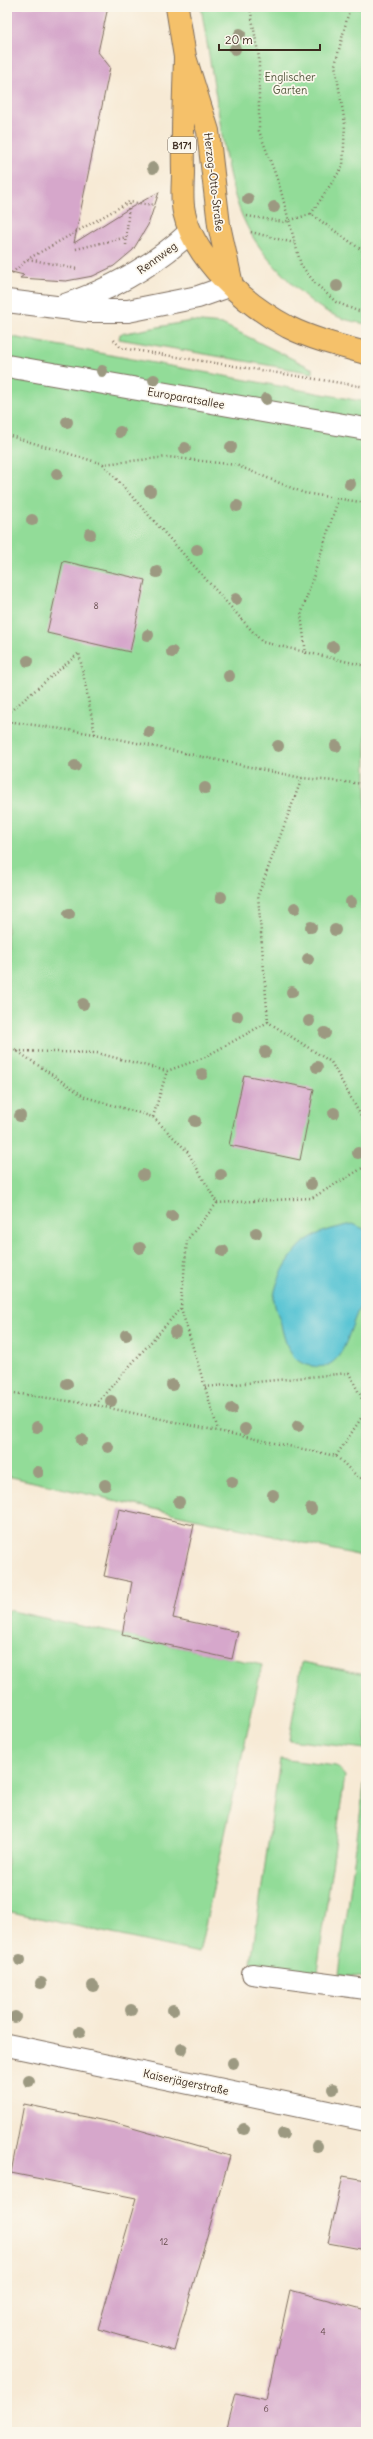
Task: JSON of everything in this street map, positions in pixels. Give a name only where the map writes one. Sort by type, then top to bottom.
[{"type":"main road","name":"Herzog-Otto-Straße","points":[[177,7],[185,57],[208,131],[219,225],[232,286]]},
{"type":"main road","name":"Herzog-Otto-Straße","points":[[185,57],[183,210],[190,232]]},
{"type":"main road","name":"B171","points":[[190,232],[202,256],[246,301],[289,327],[332,343],[366,353]]},
{"type":"street","name":"Rennweg","points":[[60,307],[99,294],[132,276],[170,250],[190,232]]},
{"type":"street","name":"Rennweg","points":[[7,301],[88,311],[128,312],[198,296],[232,286]]},
{"type":"street","name":"Europaratsallee","points":[[7,366],[366,429]]},
{"type":"street","name":"Kaiserjägerstraße","points":[[7,2045],[366,2120]]},
{"type":"lane","points":[[252,1974],[366,1989]]},
{"type":"path","points":[[250,7],[259,58],[259,131],[277,177],[301,265],[315,283],[336,302],[366,313]]},
{"type":"path","points":[[243,215],[269,220],[290,221],[311,214],[343,166],[345,124],[335,66],[350,7]]},
{"type":"path","points":[[8,277],[28,259],[129,202],[156,206]]},
{"type":"path","points":[[126,247],[129,202]]},
{"type":"path","points":[[311,214],[366,253]]},
{"type":"path","points":[[251,232],[295,243]]},
{"type":"path","points":[[76,249],[127,237]]},
{"type":"path","points":[[28,259],[49,263]]},
{"type":"path","points":[[88,311],[121,348],[366,387]]},
{"type":"path","points":[[7,434],[103,464],[168,457],[236,465],[304,493],[338,500],[366,503]]},
{"type":"path","points":[[103,464],[262,642],[306,654],[366,666]]},
{"type":"path","points":[[306,654],[301,615],[338,500]]},
{"type":"path","points":[[7,714],[79,653],[95,734]]},
{"type":"path","points":[[7,721],[95,734],[302,778],[366,784]]},
{"type":"path","points":[[268,1022],[258,895],[302,778]]},
{"type":"path","points":[[7,1048],[17,1051],[97,1053],[167,1071],[203,1058],[268,1022]]},
{"type":"path","points":[[268,1022],[331,1062],[366,1125]]},
{"type":"path","points":[[17,1051],[85,1097],[153,1117],[187,1151],[217,1203]]},
{"type":"path","points":[[153,1117],[167,1071]]},
{"type":"path","points":[[218,1430],[181,1308],[187,1240],[217,1203],[312,1198],[366,1166]]},
{"type":"path","points":[[95,1405],[181,1308]]},
{"type":"path","points":[[205,1388],[349,1374],[366,1407]]},
{"type":"path","points":[[7,1392],[95,1405],[336,1456],[358,1477],[366,1480]]},
{"type":"path","points":[[336,1456],[366,1411]]},
{"type":"green space","name":"Englischer Garten","points":[[201,7],[366,7],[366,324],[354,322],[334,315],[325,311],[308,299],[271,262],[251,233],[242,216],[230,179],[226,160]]},
{"type":"green space","points":[[191,321],[222,324],[313,369],[313,373],[119,339],[120,334]]},
{"type":"green space","points":[[7,336],[366,402],[366,1557],[7,1476]]},
{"type":"green space","points":[[7,1610],[262,1665],[199,1953],[7,1911]]},
{"type":"green space","points":[[302,1662],[366,1674],[366,1749],[289,1740]]},
{"type":"green space","points":[[280,1759],[336,1766],[345,1776],[317,1972],[251,1963]]},
{"type":"green space","points":[[366,1770],[366,1978],[339,1975]]},
{"type":"water","points":[[353,1224],[366,1230],[366,1298],[357,1314],[346,1343],[336,1359],[330,1364],[319,1367],[304,1364],[293,1355],[286,1343],[274,1303],[277,1283],[287,1263],[305,1241],[325,1231]]},
{"type":"building","points":[[7,7],[108,7],[98,52],[110,67],[74,243],[125,211],[159,192],[148,225],[133,250],[114,266],[93,276],[66,281],[20,278],[24,275],[7,271]]},
{"type":"building","points":[[63,561],[145,580],[130,652],[47,633]]},
{"type":"building","points":[[244,1075],[314,1089],[300,1160],[229,1145]]},
{"type":"building","points":[[119,1509],[194,1525],[173,1618],[238,1632],[232,1659],[122,1635],[132,1582],[104,1576]]},
{"type":"building","points":[[24,2104],[115,2123],[230,2156],[174,2351],[98,2329],[136,2198],[11,2173]]},
{"type":"building","points":[[343,2176],[366,2180],[366,2250],[328,2243]]},
{"type":"building","points":[[290,2290],[366,2310],[366,2432],[226,2432],[236,2393],[266,2400]]}]
